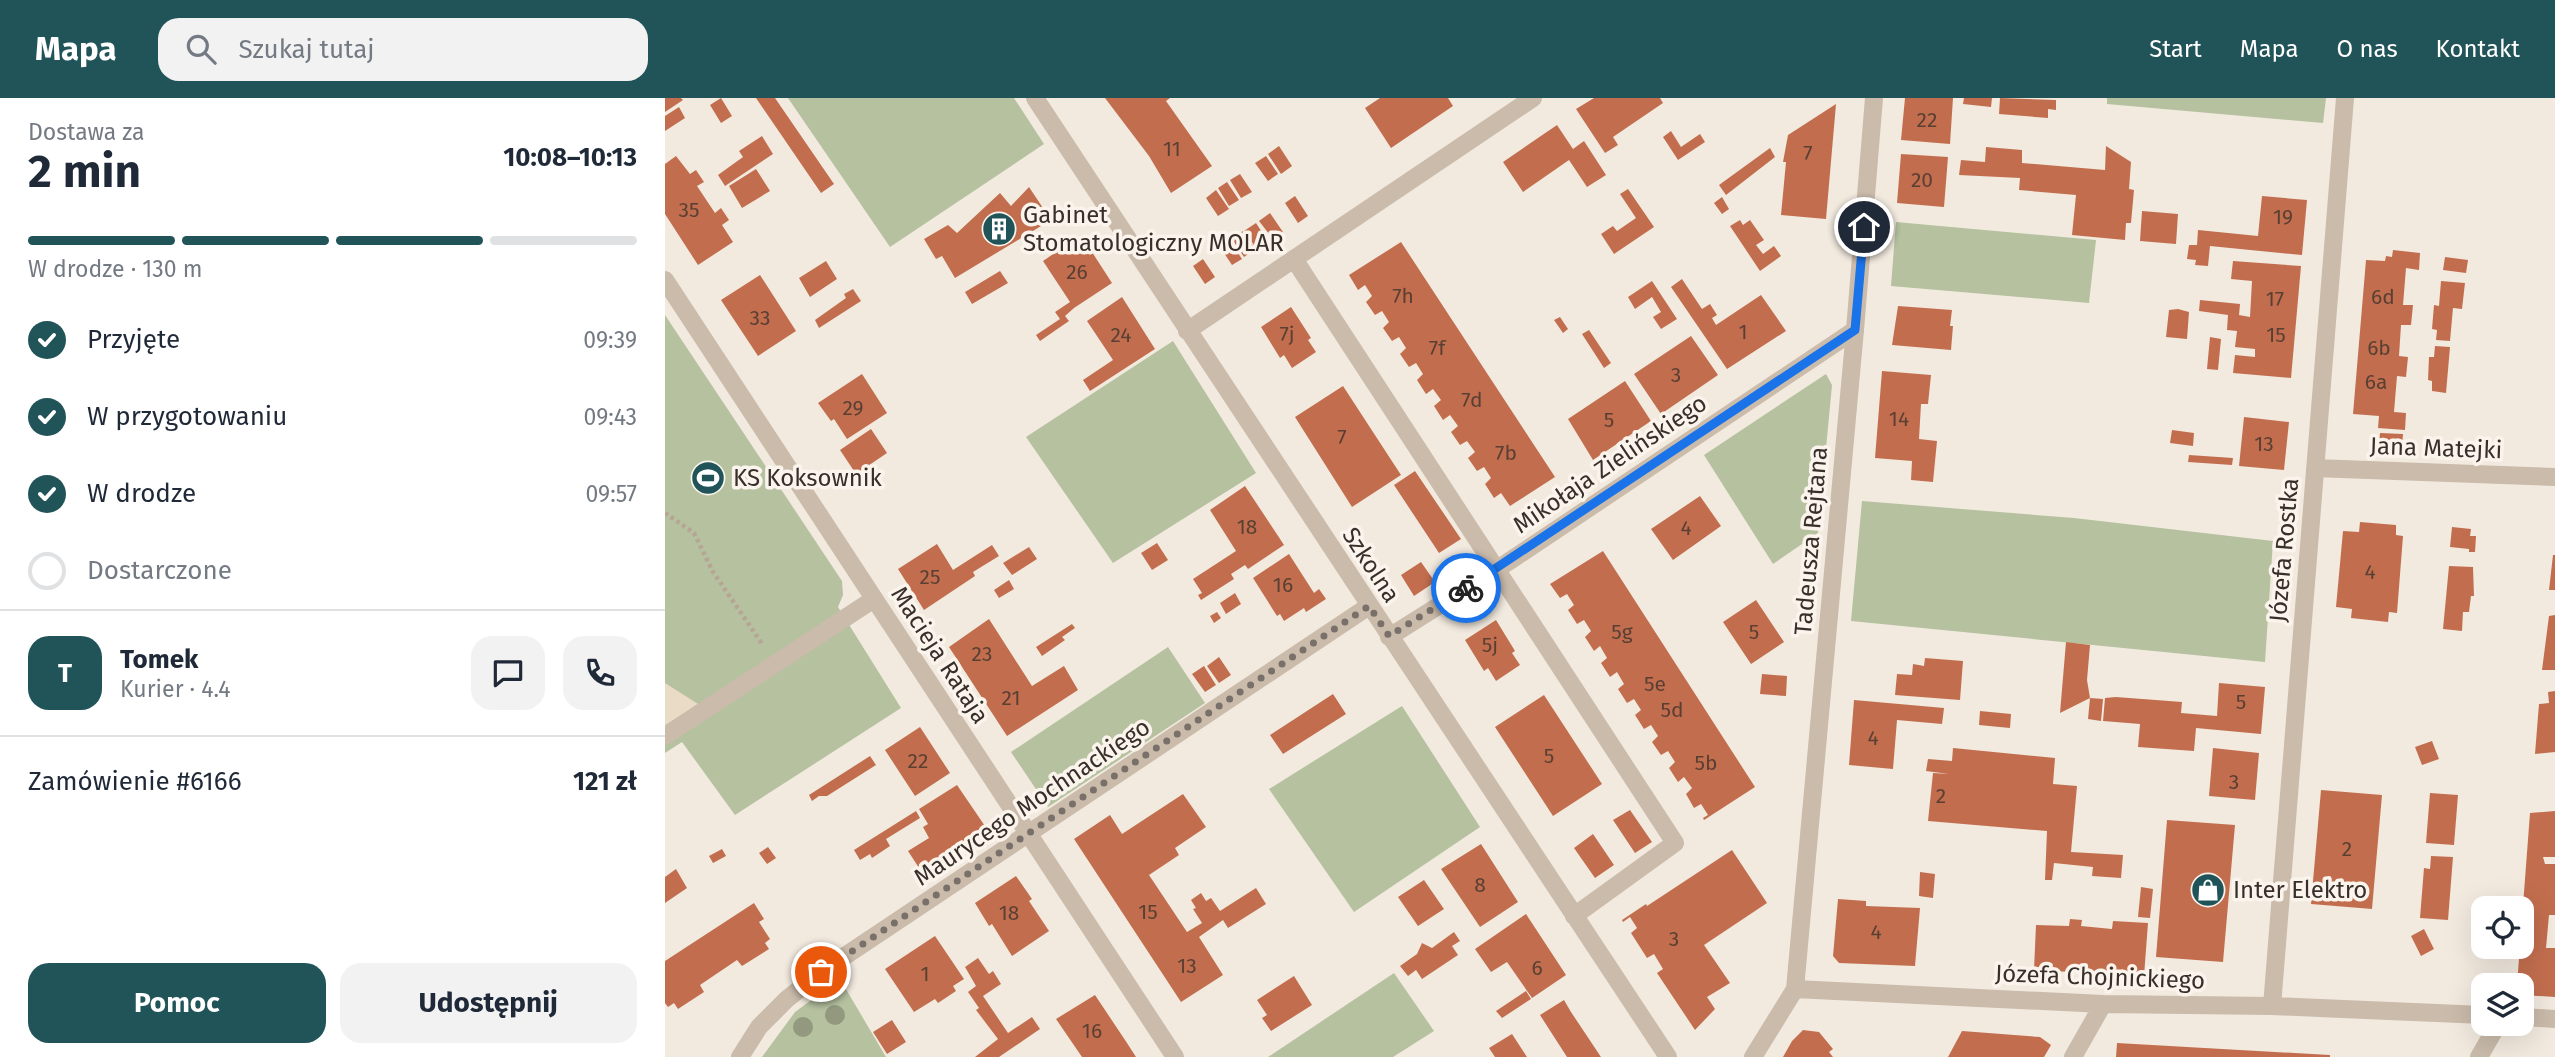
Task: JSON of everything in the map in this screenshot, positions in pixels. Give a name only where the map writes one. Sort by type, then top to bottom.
[{"type":"street","name":"Szkolna","points":[[1035,98],[1668,1057]]},
{"type":"street","points":[[1187,331],[1533,98]]},
{"type":"street","name":"Tadeusza Rejtana","points":[[1795,989],[1874,98]]},
{"type":"street","name":"Józefa Rostka","points":[[2271,1006],[2345,98]]},
{"type":"street","points":[[1294,258],[1675,843],[1574,916]]},
{"type":"street","name":"Macieja Rataja","points":[[665,280],[1175,1057]]},
{"type":"street","name":"Mikołaja Zielińskiego","points":[[1389,636],[1497,569],[1855,330]]},
{"type":"street","name":"Jana Matejki","points":[[2315,468],[2555,477]]},
{"type":"street","points":[[665,736],[874,599]]},
{"type":"street","name":"Maurycego Mochnackiego","points":[[740,1057],[759,1027],[787,999],[821,972],[1369,606]]},
{"type":"street","points":[[1753,1057],[1795,989]]},
{"type":"street","name":"Józefa Chojnickiego","points":[[1795,989],[2102,1004],[2271,1006],[2471,1014]]},
{"type":"street","points":[[2073,1057],[2102,1004]]},
{"type":"street","points":[[2534,1018],[2555,1019]]},
{"type":"street","points":[[2479,1057],[2491,1036]]},
{"type":"path","points":[[665,513],[694,533],[713,572],[775,663]]},
{"type":"green space","points":[[788,98],[1014,98],[1044,144],[890,247]]},
{"type":"green space","points":[[2107,98],[2326,98],[2323,123],[2107,104]]},
{"type":"green space","points":[[1896,222],[2096,240],[2089,303],[1891,286]]},
{"type":"green space","name":"KS Koksownik","points":[[665,315],[842,581],[843,595],[838,607],[901,708],[735,815],[682,742],[665,753]]},
{"type":"green space","points":[[1173,341],[1256,473],[1113,563],[1026,437]]},
{"type":"green space","points":[[1826,374],[1832,385],[1818,533],[1773,564],[1704,455]]},
{"type":"green space","points":[[1862,501],[2074,518],[2273,541],[2265,662],[1851,621]]},
{"type":"green space","points":[[1168,647],[1205,703],[1048,807],[1011,752]]},
{"type":"green space","points":[[1402,706],[1480,827],[1354,912],[1269,789]]},
{"type":"green space","points":[[1394,973],[1434,1031],[1393,1057],[1268,1057]]},
{"type":"green space","points":[[840,979],[886,1057],[762,1057],[795,1012]]},
{"type":"shaded area","points":[[665,683],[706,709],[665,736]]},
{"type":"building","points":[[665,98],[681,98],[683,100],[665,112]]},
{"type":"building","points":[[721,98],[732,116],[721,123],[710,105]]},
{"type":"building","points":[[756,98],[775,98],[834,184],[821,193]]},
{"type":"building","points":[[1105,98],[1170,98],[1166,101],[1212,166],[1171,193],[1149,156]]},
{"type":"building","points":[[1380,98],[1448,98],[1453,106],[1391,148],[1365,108]]},
{"type":"building","points":[[1594,98],[1660,98],[1663,103],[1613,137],[1618,145],[1605,153],[1576,109]]},
{"type":"building","points":[[1905,98],[1953,98],[1950,144],[1901,140]]},
{"type":"building","points":[[1964,98],[1992,98],[1991,107],[1963,104]]},
{"type":"building","points":[[2000,98],[2056,100],[2056,110],[2048,109],[2048,118],[1999,114]]},
{"type":"building","points":[[1836,104],[1826,219],[1781,215],[1786,162],[1783,162],[1788,135]]},
{"type":"building","points":[[679,107],[685,118],[665,131],[665,116]]},
{"type":"building","points":[[1557,125],[1573,149],[1584,141],[1606,175],[1587,187],[1569,160],[1523,192],[1503,162]]},
{"type":"building","points":[[1671,131],[1681,147],[1700,134],[1705,142],[1678,160],[1663,137]]},
{"type":"building","points":[[762,136],[773,154],[725,186],[718,175],[743,157],[739,151]]},
{"type":"building","points":[[1279,146],[1292,166],[1281,174],[1268,154]]},
{"type":"building","points":[[2106,146],[2131,162],[2129,189],[2134,190],[2131,223],[2126,223],[2125,240],[2072,235],[2076,195],[2019,190],[2020,178],[1959,175],[1961,160],[1985,162],[1986,147],[2022,150],[2022,163],[2105,170]]},
{"type":"building","points":[[1770,148],[1775,157],[1726,195],[1719,185]]},
{"type":"building","points":[[1901,154],[1948,157],[1944,207],[1897,203]]},
{"type":"building","points":[[676,156],[690,174],[696,170],[704,182],[697,186],[715,213],[721,208],[729,220],[722,225],[733,242],[698,265],[665,214],[665,164]]},
{"type":"building","points":[[1266,156],[1278,174],[1268,181],[1255,163]]},
{"type":"building","points":[[756,169],[770,191],[742,208],[729,186]]},
{"type":"building","points":[[1240,174],[1252,192],[1241,198],[1230,180]]},
{"type":"building","points":[[1227,182],[1239,200],[1229,206],[1218,188]]},
{"type":"building","name":"Gabinet Stomatologiczny MOLAR","points":[[1029,187],[1051,220],[955,278],[942,256],[936,259],[924,239],[948,225],[957,233],[1000,193],[1011,206]]},
{"type":"building","points":[[1628,189],[1654,227],[1614,254],[1601,234],[1613,226],[1617,231],[1636,218],[1620,194]]},
{"type":"building","points":[[1216,190],[1229,209],[1218,216],[1206,198]]},
{"type":"building","points":[[1295,196],[1308,216],[1298,223],[1285,203]]},
{"type":"building","points":[[2262,196],[2307,200],[2302,255],[2210,246],[2208,266],[2195,265],[2196,260],[2187,259],[2189,245],[2197,245],[2198,230],[2258,236]]},
{"type":"building","points":[[1722,197],[1729,209],[1722,214],[1714,203]]},
{"type":"building","points":[[2142,211],[2178,214],[2176,244],[2140,241]]},
{"type":"building","points":[[1270,213],[1283,232],[1273,239],[1259,221]]},
{"type":"building","points":[[1740,220],[1743,225],[1750,220],[1764,240],[1756,245],[1763,254],[1774,246],[1781,256],[1760,271],[1730,226]]},
{"type":"building","points":[[1256,223],[1267,240],[1256,248],[1244,231]]},
{"type":"building","points":[[1243,231],[1255,249],[1244,257],[1232,239]]},
{"type":"building","points":[[1081,235],[1112,283],[1074,308],[1065,316],[1069,321],[1040,341],[1036,335],[1060,319],[1055,312],[1070,302],[1043,261]]},
{"type":"building","points":[[1230,241],[1242,259],[1232,265],[1220,247]]},
{"type":"building","points":[[1401,242],[1555,477],[1510,506],[1501,493],[1494,498],[1485,484],[1491,478],[1484,467],[1477,471],[1468,458],[1475,452],[1467,441],[1460,445],[1451,432],[1458,426],[1450,415],[1443,420],[1434,406],[1441,400],[1433,389],[1426,394],[1417,380],[1423,374],[1416,363],[1409,367],[1400,354],[1406,348],[1399,337],[1392,341],[1383,328],[1389,322],[1382,311],[1375,315],[1366,302],[1372,296],[1365,285],[1358,290],[1349,275]]},
{"type":"building","points":[[2393,250],[2420,253],[2419,270],[2406,268],[2403,305],[2413,305],[2411,325],[2401,325],[2399,356],[2408,357],[2406,377],[2397,376],[2394,412],[2406,413],[2405,430],[2378,428],[2379,416],[2353,414],[2366,260],[2385,261],[2386,256],[2392,257]]},
{"type":"building","points":[[2445,257],[2468,260],[2466,273],[2443,270]]},
{"type":"building","points":[[1203,259],[1215,277],[1205,284],[1193,266]]},
{"type":"building","points":[[826,261],[837,279],[810,297],[799,278]]},
{"type":"building","points":[[2233,261],[2301,266],[2291,378],[2233,373],[2235,355],[2255,357],[2255,349],[2235,347],[2237,331],[2227,330],[2228,315],[2199,311],[2200,300],[2240,304],[2239,315],[2250,317],[2252,281],[2231,279]]},
{"type":"building","points":[[1000,271],[1008,283],[972,304],[965,292]]},
{"type":"building","points":[[760,275],[796,331],[758,356],[721,300]]},
{"type":"building","points":[[1682,279],[1702,309],[1710,304],[1717,315],[1712,318],[1716,325],[1761,295],[1786,331],[1727,369],[1671,287]]},
{"type":"building","points":[[1652,281],[1677,319],[1661,329],[1653,317],[1661,312],[1652,297],[1635,309],[1628,297]]},
{"type":"building","points":[[2441,281],[2465,283],[2462,309],[2453,308],[2450,341],[2436,340],[2437,330],[2432,329],[2434,305],[2439,306]]},
{"type":"building","points":[[853,289],[861,301],[819,328],[815,320],[846,298],[844,294]]},
{"type":"building","points":[[1122,297],[1155,349],[1090,391],[1083,380],[1113,360],[1087,321]]},
{"type":"building","points":[[1898,306],[1952,310],[1951,350],[1892,345]]},
{"type":"building","points":[[1291,307],[1311,338],[1308,340],[1316,352],[1292,368],[1284,355],[1280,358],[1261,327]]},
{"type":"building","points":[[2169,310],[2189,312],[2187,339],[2166,337]]},
{"type":"building","points":[[1560,317],[1568,329],[1563,333],[1554,320]]},
{"type":"building","points":[[1589,330],[1611,363],[1604,368],[1582,334]]},
{"type":"building","points":[[1691,336],[1718,375],[1661,414],[1634,374]]},
{"type":"building","points":[[2210,337],[2221,339],[2218,370],[2207,369]]},
{"type":"building","points":[[2435,346],[2450,347],[2446,393],[2432,391],[2432,381],[2428,380],[2429,357],[2434,357]]},
{"type":"building","points":[[1882,371],[1931,375],[1928,404],[1921,404],[1919,439],[1937,441],[1933,482],[1911,480],[1912,461],[1875,458]]},
{"type":"building","points":[[862,374],[887,413],[847,439],[834,419],[831,421],[818,403]]},
{"type":"building","points":[[1625,381],[1651,421],[1593,460],[1568,419]]},
{"type":"building","points":[[1343,386],[1401,475],[1352,507],[1295,417]]},
{"type":"building","points":[[2244,417],[2289,422],[2284,470],[2239,466]]},
{"type":"building","points":[[871,429],[887,453],[856,474],[840,450]]},
{"type":"building","points":[[2172,430],[2194,433],[2193,446],[2170,443]]},
{"type":"building","points":[[2380,433],[2403,434],[2402,447],[2379,446]]},
{"type":"building","points":[[2189,455],[2233,458],[2232,465],[2188,462]]},
{"type":"building","points":[[1415,471],[1461,539],[1439,553],[1394,485]]},
{"type":"building","points":[[1245,486],[1284,545],[1248,569],[1245,565],[1231,574],[1234,579],[1201,600],[1198,595],[1202,593],[1193,579],[1236,551],[1210,510]]},
{"type":"building","points":[[1700,496],[1721,526],[1673,560],[1651,529]]},
{"type":"building","points":[[2360,522],[2396,525],[2396,535],[2403,536],[2397,613],[2389,612],[2388,622],[2351,618],[2352,609],[2336,607],[2343,531],[2359,532]]},
{"type":"building","points":[[2452,527],[2471,529],[2470,536],[2476,536],[2475,552],[2450,547]]},
{"type":"building","points":[[1157,543],[1168,560],[1152,570],[1141,553]]},
{"type":"building","points":[[937,544],[953,570],[992,545],[999,556],[973,572],[975,576],[924,610],[898,569]]},
{"type":"building","points":[[1029,547],[1037,559],[1012,575],[1003,563]]},
{"type":"building","points":[[1603,551],[1755,787],[1704,820],[1708,815],[1701,804],[1694,808],[1686,794],[1692,788],[1684,777],[1678,782],[1669,768],[1675,762],[1668,751],[1661,755],[1652,742],[1658,736],[1651,725],[1644,729],[1635,715],[1641,710],[1634,699],[1627,703],[1618,689],[1624,684],[1617,672],[1610,677],[1601,663],[1607,658],[1600,646],[1594,651],[1585,637],[1591,631],[1584,620],[1577,624],[1568,610],[1574,605],[1567,594],[1560,598],[1550,584]]},
{"type":"building","points":[[1289,554],[1314,593],[1319,589],[1326,599],[1306,612],[1304,608],[1284,621],[1280,614],[1277,616],[1253,578]]},
{"type":"building","points":[[2553,555],[2555,590],[2549,590]]},
{"type":"building","points":[[1421,562],[1435,582],[1414,596],[1401,575]]},
{"type":"building","points":[[2449,566],[2473,567],[2474,596],[2471,596],[2469,612],[2463,612],[2462,631],[2443,629]]},
{"type":"building","points":[[1009,580],[1014,589],[999,598],[994,590]]},
{"type":"building","points":[[1235,593],[1241,604],[1226,614],[1220,603]]},
{"type":"building","points":[[1756,600],[1784,642],[1751,664],[1723,622]]},
{"type":"building","points":[[1217,612],[1221,618],[1214,623],[1210,616]]},
{"type":"building","points":[[2555,615],[2555,670],[2542,670],[2549,616]]},
{"type":"building","points":[[989,619],[1032,686],[1064,666],[1078,690],[1007,736],[949,647]]},
{"type":"building","points":[[1496,620],[1515,651],[1512,653],[1520,665],[1496,681],[1488,668],[1484,671],[1465,640]]},
{"type":"building","points":[[1072,624],[1075,628],[1062,637],[1065,640],[1042,656],[1036,647]]},
{"type":"building","points":[[2066,642],[2090,645],[2087,680],[2090,698],[2060,713]]},
{"type":"building","points":[[1219,657],[1231,675],[1219,683],[1207,666]]},
{"type":"building","points":[[1925,658],[1963,661],[1960,700],[1895,695],[1897,674],[1912,675],[1913,664],[1924,666]]},
{"type":"building","points":[[1204,666],[1216,685],[1205,692],[1192,674]]},
{"type":"building","points":[[1762,674],[1787,676],[1786,696],[1760,694]]},
{"type":"building","points":[[2219,683],[2265,687],[2261,734],[2196,728],[2194,751],[2138,747],[2140,724],[2103,721],[2105,698],[2116,697],[2182,702],[2181,713],[2217,716]]},
{"type":"building","points":[[2555,691],[2555,752],[2535,754],[2539,704],[2549,703],[2548,692]]},
{"type":"building","points":[[1333,694],[1346,714],[1283,754],[1270,735]]},
{"type":"building","points":[[1544,695],[1602,784],[1553,816],[1495,727]]},
{"type":"building","points":[[2090,698],[2103,699],[2101,721],[2088,719]]},
{"type":"building","points":[[1854,700],[1944,708],[1942,724],[1897,720],[1893,769],[1849,765]]},
{"type":"building","points":[[1980,711],[2011,714],[2010,728],[1979,725]]},
{"type":"building","points":[[920,727],[950,773],[915,796],[885,750]]},
{"type":"building","points":[[2432,741],[2439,759],[2422,765],[2415,747]]},
{"type":"building","points":[[1953,748],[2055,758],[2053,784],[2077,786],[2071,852],[2123,855],[2121,878],[2092,876],[2093,867],[2054,863],[2052,880],[2045,880],[2047,831],[1928,821],[1933,773],[1949,774],[1926,771],[1928,759],[1952,761]]},
{"type":"building","points":[[2213,748],[2259,753],[2255,800],[2209,796]]},
{"type":"building","points":[[870,756],[876,765],[827,796],[819,796],[812,801],[809,795]]},
{"type":"building","points":[[957,785],[987,829],[921,871],[908,851],[929,838],[923,827],[928,824],[919,809]]},
{"type":"building","points":[[2321,790],[2382,795],[2372,909],[2311,904]]},
{"type":"building","points":[[2430,793],[2458,795],[2454,845],[2426,843]]},
{"type":"building","points":[[1183,794],[1206,827],[1175,848],[1179,855],[1149,875],[1187,932],[1202,923],[1191,900],[1201,893],[1206,901],[1211,898],[1220,911],[1256,888],[1266,904],[1228,928],[1223,920],[1199,937],[1223,975],[1181,1002],[1074,839],[1110,815],[1122,834]]},
{"type":"building","points":[[1630,810],[1652,842],[1635,853],[1613,820]]},
{"type":"building","points":[[916,811],[920,818],[886,839],[890,846],[872,858],[870,854],[860,860],[854,850]]},
{"type":"building","points":[[2555,811],[2555,857],[2543,857],[2545,864],[2555,864],[2555,915],[2549,915],[2546,948],[2555,948],[2555,997],[2534,996],[2534,973],[2518,973],[2519,959],[2534,959],[2534,896],[2524,896],[2530,813]]},
{"type":"building","points":[[2167,820],[2235,825],[2223,962],[2156,957]]},
{"type":"building","points":[[1593,834],[1614,865],[1595,878],[1574,848]]},
{"type":"building","points":[[1481,844],[1518,902],[1480,927],[1441,869]]},
{"type":"building","points":[[768,847],[776,858],[767,864],[759,853]]},
{"type":"building","points":[[722,849],[726,856],[713,863],[709,856]]},
{"type":"building","points":[[1732,850],[1767,903],[1704,945],[1730,983],[1707,997],[1715,1009],[1695,1030],[1657,973],[1663,969],[1654,954],[1647,958],[1631,933],[1637,928],[1630,917],[1623,922],[1622,920]]},
{"type":"building","points":[[2431,856],[2453,857],[2448,920],[2420,918],[2424,868],[2430,869]]},
{"type":"building","points":[[676,869],[687,888],[665,903],[665,877]]},
{"type":"building","points":[[1920,872],[1935,874],[1933,898],[1919,896]]},
{"type":"building","points":[[1016,876],[1049,931],[1012,956],[975,903]]},
{"type":"building","points":[[1424,880],[1444,909],[1418,926],[1398,897]]},
{"type":"building","points":[[2141,887],[2153,889],[2150,918],[2138,917]]},
{"type":"building","points":[[1838,899],[1866,901],[1866,906],[1920,908],[1915,966],[1839,963],[1833,956]]},
{"type":"building","points":[[754,903],[764,919],[759,922],[770,939],[765,943],[769,949],[742,966],[737,960],[700,985],[704,992],[678,1009],[674,1003],[668,1007],[665,1003],[665,961]]},
{"type":"building","points":[[1526,914],[1566,975],[1532,998],[1507,962],[1491,972],[1475,949]]},
{"type":"building","points":[[2070,919],[2082,920],[2081,926],[2112,929],[2113,921],[2148,923],[2144,976],[2034,970],[2036,925],[2069,926]]},
{"type":"building","points":[[2424,929],[2434,949],[2421,956],[2411,936]]},
{"type":"building","points":[[1454,932],[1460,941],[1452,946],[1458,955],[1422,979],[1416,970],[1408,976],[1400,966],[1417,954],[1422,943],[1432,948]]},
{"type":"building","points":[[935,936],[964,979],[953,986],[956,991],[938,1003],[935,999],[914,1012],[885,969]]},
{"type":"building","points":[[978,958],[989,974],[993,971],[1001,984],[983,996],[1008,1033],[1032,1017],[1040,1029],[999,1057],[975,1057],[998,1039],[976,1010],[979,1008],[968,992],[976,986],[965,967]]},
{"type":"building","points":[[1294,976],[1312,1005],[1271,1031],[1262,1018],[1267,1015],[1257,1000]]},
{"type":"building","points":[[1526,991],[1531,999],[1502,1018],[1496,1011]]},
{"type":"building","points":[[1095,995],[1136,1057],[1082,1057],[1056,1019]]},
{"type":"building","points":[[1564,1000],[1601,1057],[1567,1057],[1540,1015]]},
{"type":"building","points":[[892,1020],[906,1042],[887,1054],[873,1032]]},
{"type":"building","points":[[1803,1030],[1819,1032],[1833,1049],[1829,1052],[1833,1057],[1783,1057],[1792,1041]]},
{"type":"building","points":[[1962,1031],[2040,1037],[2051,1045],[2044,1057],[1948,1057]]},
{"type":"building","points":[[1512,1034],[1527,1057],[1495,1057],[1489,1048]]},
{"type":"building","points":[[2117,1043],[2330,1055],[2330,1057],[2116,1057]]},
{"type":"way so far","points":[[821,972],[1369,606],[1389,636],[1466,588]]},
{"type":"place","name":"Gabinet Stomatologiczny MOLAR","points":[[999,229]]},
{"type":"place","name":"KS Koksownik","points":[[708,478]]},
{"type":"place","name":"Inter Elektro","points":[[2208,890]]},
{"type":"route","points":[[1466,588],[1855,330],[1864,227]]}]
